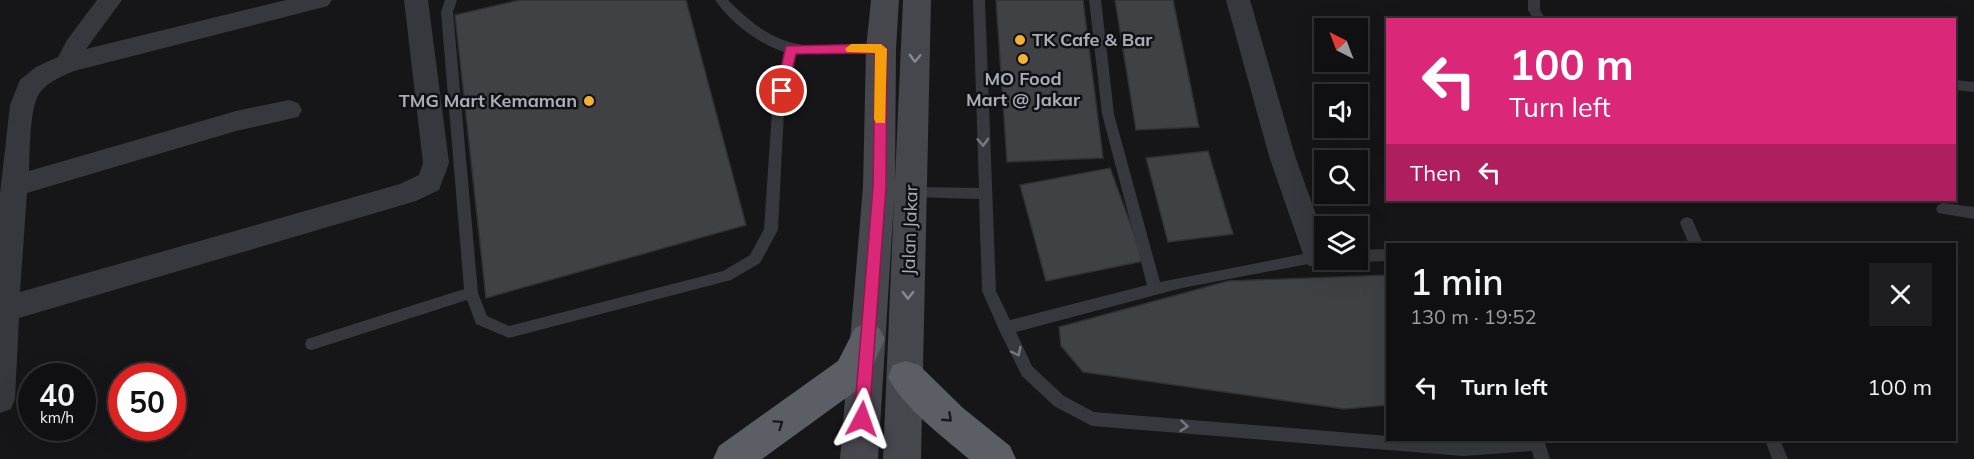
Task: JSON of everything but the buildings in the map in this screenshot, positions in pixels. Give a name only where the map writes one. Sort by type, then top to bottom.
[{"type":"highway","points":[[732,459],[851,373],[867,339]]},
{"type":"highway","points":[[906,378],[950,420],[997,459]]},
{"type":"main road","name":"Jalan Jakar","points":[[859,459],[879,187],[881,49],[885,0]]},
{"type":"main road","name":"Jalan Jakar","points":[[902,459],[917,0]]},
{"type":"street","points":[[0,399],[6,309],[6,219],[14,186],[22,105],[29,87],[56,69],[110,0]]},
{"type":"street","points":[[56,69],[320,0]]},
{"type":"street","points":[[6,309],[407,194],[430,182],[436,163],[416,0]]},
{"type":"street","points":[[1238,0],[1282,156],[1314,238]]},
{"type":"street","points":[[14,186],[236,121],[289,110]]},
{"type":"lane","points":[[451,0],[447,12],[471,293],[481,320],[509,332],[726,276],[755,259],[771,230],[778,111],[791,49]]},
{"type":"lane","points":[[721,0],[734,14],[762,36],[791,49],[881,49]]},
{"type":"lane","points":[[979,0],[989,291],[1027,371],[1059,401],[1092,419],[1463,449],[1538,441],[1542,459]]},
{"type":"lane","points":[[1095,0],[1108,114],[1155,289]]},
{"type":"lane","points":[[1534,0],[1534,10],[1539,18]]},
{"type":"lane","points":[[1956,85],[1974,87]]},
{"type":"lane","points":[[911,192],[985,194]]},
{"type":"lane","points":[[1943,209],[1974,213]]},
{"type":"lane","points":[[1687,223],[1696,243]]},
{"type":"lane","points":[[1368,256],[1386,255]]},
{"type":"lane","points":[[1005,328],[1155,289],[1314,257]]},
{"type":"lane","points":[[312,344],[471,293]]},
{"type":"lane","points":[[1773,441],[1780,459]]},
{"type":"slow traffic","points":[[851,49],[881,49],[880,119]]},
{"type":"place","name":"TK Cafe & Bar","points":[[1020,40]]},
{"type":"place","name":"MO Food Mart @ Jakar","points":[[1023,59]]},
{"type":"place","name":"TMG Mart Kemaman","points":[[589,101]]},
{"type":"route","points":[[782,91],[791,49],[881,49],[879,187],[862,419]]}]
